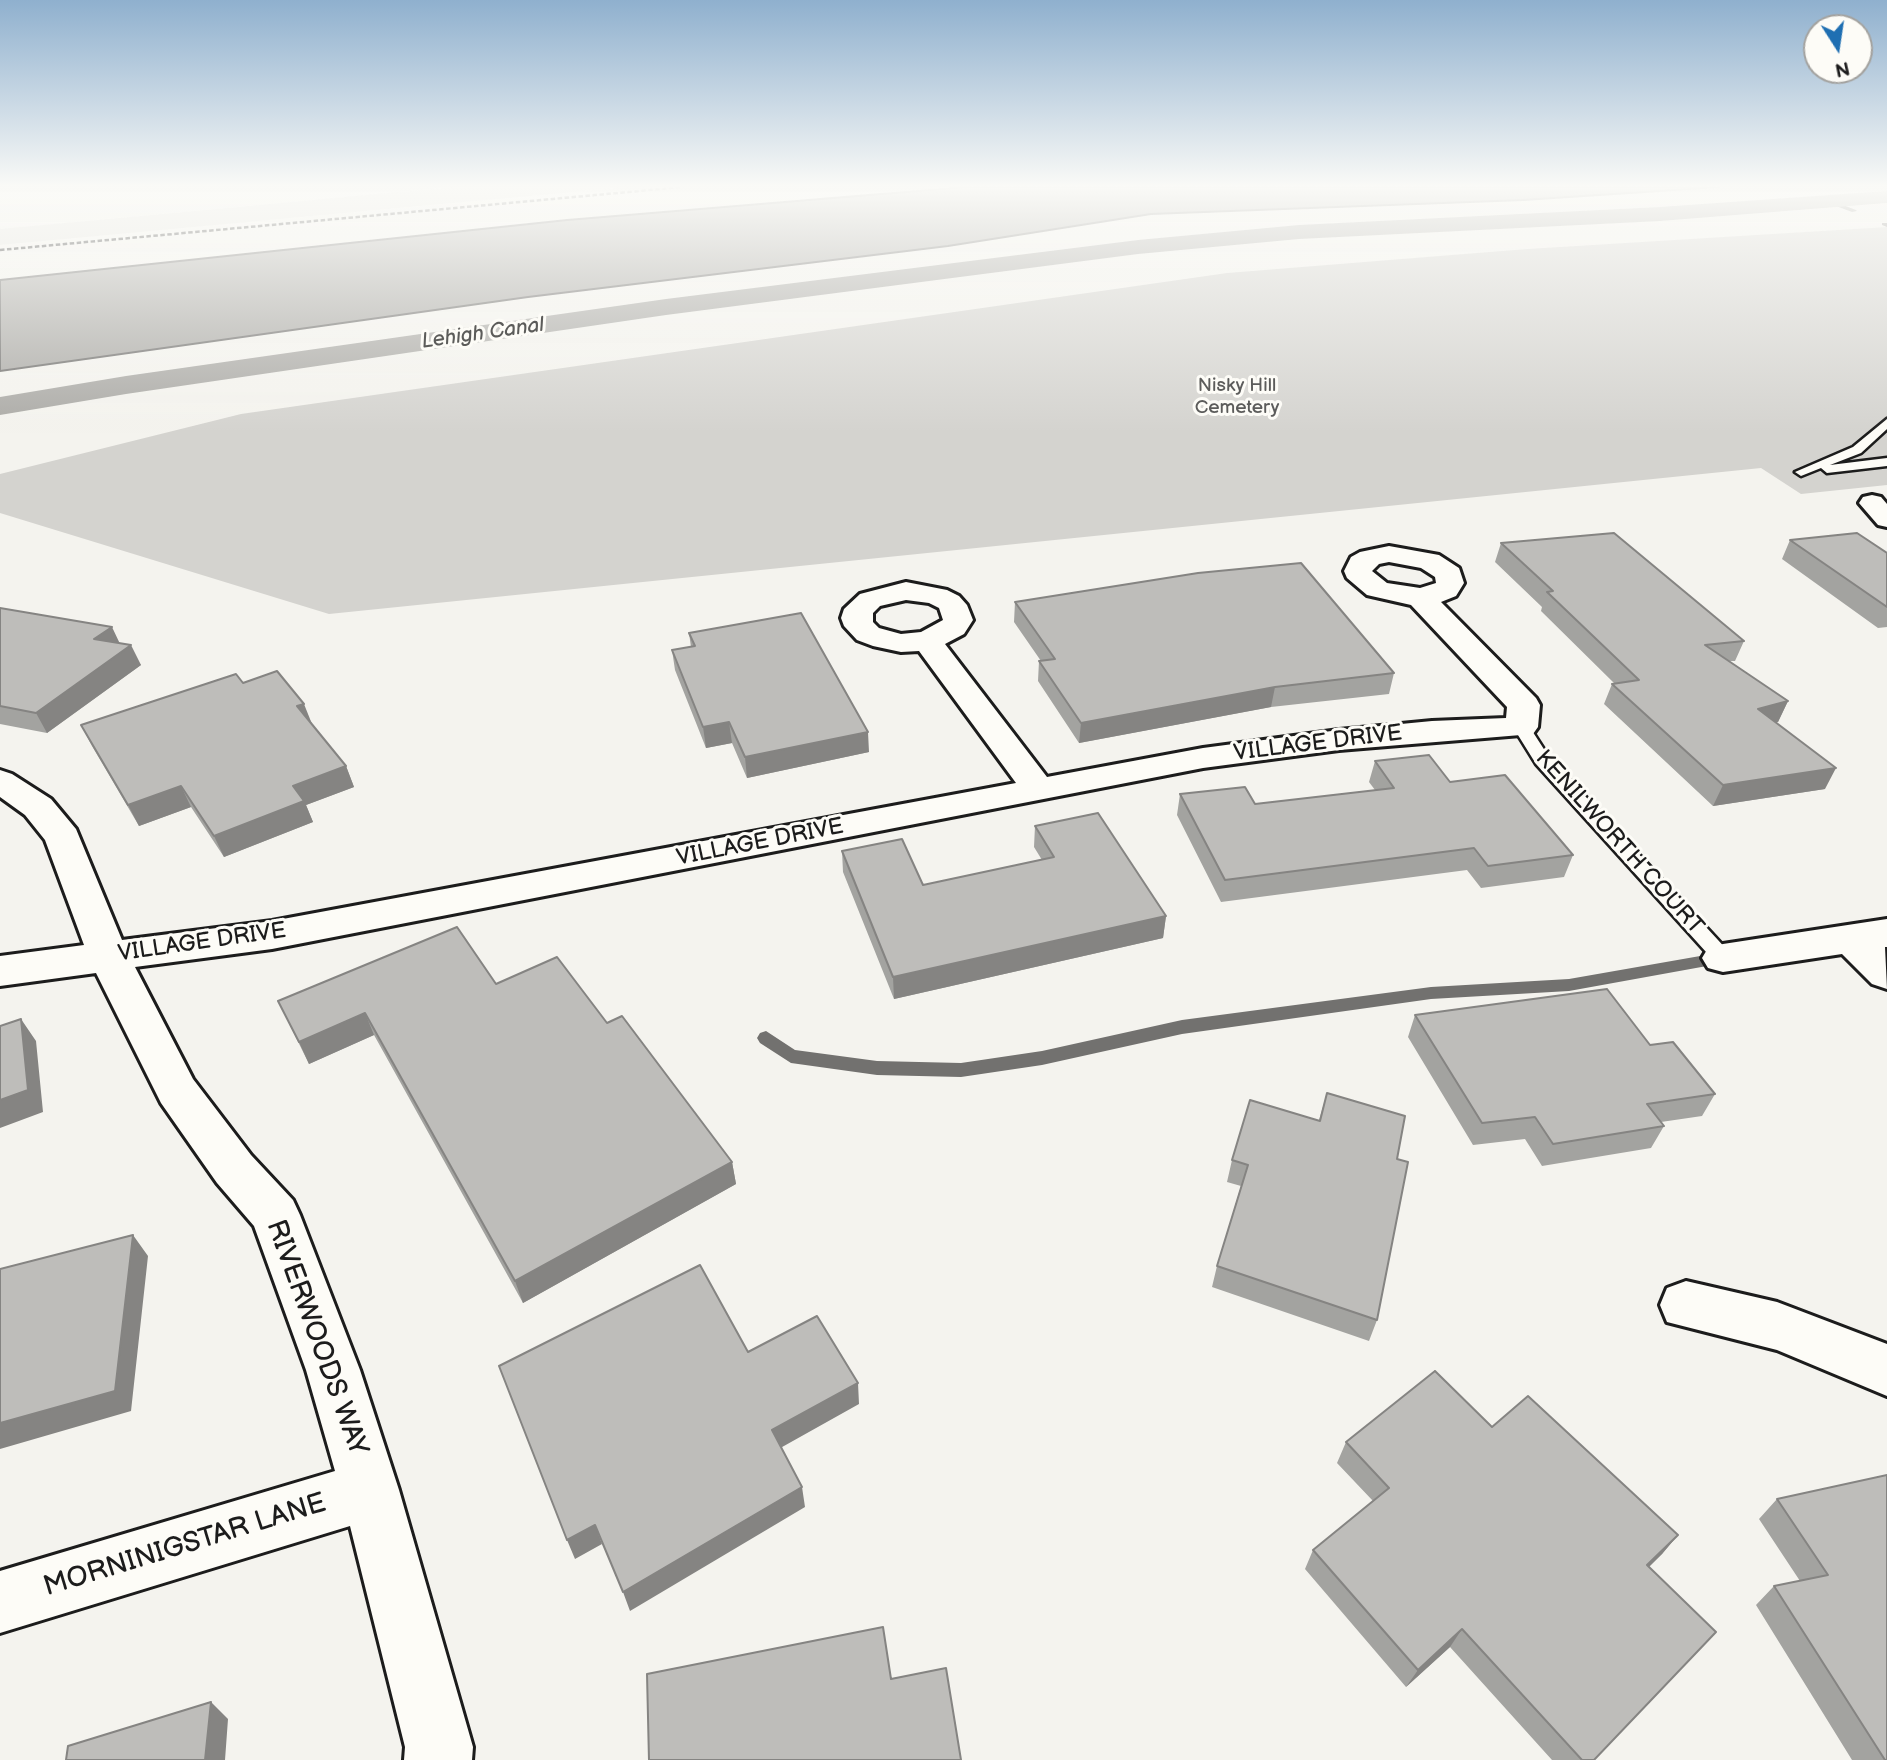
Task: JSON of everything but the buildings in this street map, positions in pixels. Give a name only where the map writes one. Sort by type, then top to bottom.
[{"type":"street","name":"KENILWORTH COURT","points":[[1420,597],[1524,705],[1521,727]]},
{"type":"street","points":[[927,641],[1038,789]]},
{"type":"street","name":"VILLAGE DRIVE","points":[[0,971],[272,934],[647,866],[1203,758],[1339,740],[1432,731],[1521,727]]},
{"type":"street","name":"RIVERWOODS WAY","points":[[0,781],[38,807],[63,837],[108,956],[177,1091],[234,1169],[275,1214],[333,1370],[370,1490],[439,1747],[438,1760]]},
{"type":"street","points":[[1723,958],[1869,936],[1887,974]]},
{"type":"street","points":[[1686,1304],[1777,1326],[1821,1341],[1887,1370]]},
{"type":"street","name":"MORNINIGSTAR LANE","points":[[0,1602],[370,1490]]},
{"type":"lane","points":[[1887,423],[1857,450],[1801,472],[1887,462]]},
{"type":"lane","name":"KENILWORTH COURT","points":[[1521,727],[1542,760],[1723,958]]},
{"type":"green space","name":"Nisky Hill Cemetery","points":[[1275,269],[1887,269],[1887,485],[1801,494],[1761,468],[329,614],[0,513],[0,474],[241,414],[1227,273]]},
{"type":"shaded area","points":[[103,269],[757,269],[528,297],[0,371],[0,280]]},
{"type":"waterway","name":"Lehigh Canal","points":[[0,406],[126,385],[666,307],[964,269]]},
{"type":"waterway","points":[[766,1038],[791,1056],[877,1068],[961,1070],[1042,1058],[1182,1027],[1431,993],[1569,985],[1723,958]]}]
